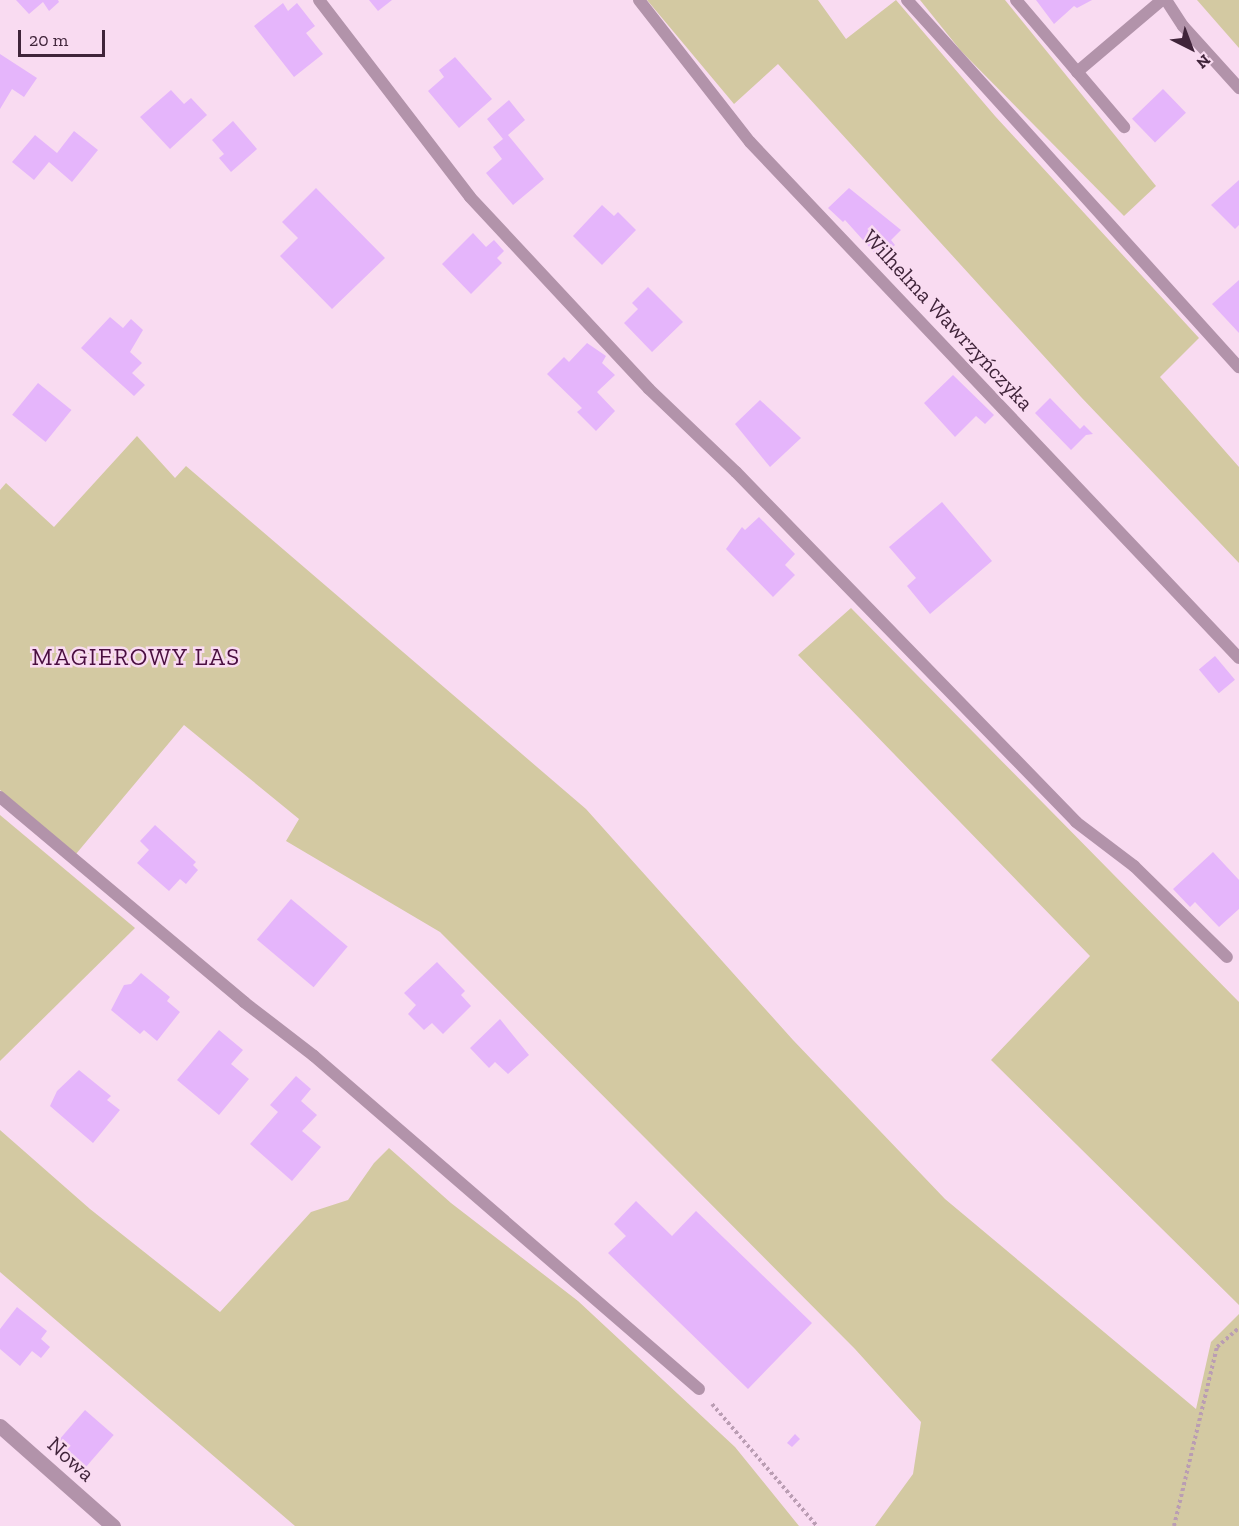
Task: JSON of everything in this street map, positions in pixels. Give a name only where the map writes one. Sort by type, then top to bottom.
[{"type":"street","name":"Nowa","points":[[0,1426],[112,1526]]},
{"type":"lane","points":[[319,0],[470,197],[649,389],[736,472],[1076,822],[1134,866],[1227,957]]},
{"type":"lane","name":"Wilhelma Wawrzyńczyka","points":[[639,0],[750,142],[1239,658]]},
{"type":"lane","points":[[907,0],[1239,367]]},
{"type":"lane","points":[[1016,0],[1124,127]]},
{"type":"lane","points":[[1077,72],[1164,0],[1183,26],[1239,88]]},
{"type":"lane","points":[[0,797],[244,1002],[314,1056],[699,1389]]},
{"type":"path","points":[[1174,1526],[1217,1347],[1239,1328]]},
{"type":"path","points":[[699,1389],[817,1526]]},
{"type":"shaded area","points":[[647,0],[818,0],[846,39],[896,0],[995,116],[1199,338],[1160,377],[1239,467],[1239,563],[1081,397],[778,64],[734,104]]},
{"type":"shaded area","points":[[920,0],[1005,0],[1156,186],[1124,216],[961,51]]},
{"type":"shaded area","points":[[1197,0],[1239,0],[1239,48]]},
{"type":"shaded area","points":[[137,436],[175,478],[186,466],[586,809],[793,1040],[945,1199],[1196,1409],[1211,1342],[1239,1314],[1239,1526],[875,1526],[913,1474],[921,1422],[855,1349],[440,932],[286,841],[299,819],[184,725],[76,854],[0,790],[0,490],[6,483],[54,527]]},
{"type":"shaded area","points":[[851,608],[1239,1002],[1239,1305],[991,1060],[1090,956],[798,655]]},
{"type":"shaded area","points":[[0,815],[135,928],[0,1061]]},
{"type":"shaded area","points":[[0,1130],[90,1209],[220,1312],[311,1212],[348,1200],[374,1163],[389,1148],[451,1203],[578,1301],[735,1447],[799,1526],[295,1526],[0,1272]]},
{"type":"building","points":[[16,0],[58,0],[59,2],[49,11],[43,2],[29,14]]},
{"type":"building","points":[[369,0],[392,0],[378,11]]},
{"type":"building","points":[[1036,0],[1092,0],[1077,8],[1074,6],[1054,24]]},
{"type":"building","points":[[283,3],[288,11],[297,3],[315,26],[306,33],[323,54],[294,77],[254,26]]},
{"type":"building","points":[[0,54],[37,78],[24,97],[12,89],[0,109]]},
{"type":"building","points":[[455,57],[492,99],[459,128],[428,91],[444,77],[439,70]]},
{"type":"building","points":[[1163,89],[1186,113],[1155,143],[1132,119]]},
{"type":"building","points":[[171,90],[184,104],[191,98],[207,115],[170,149],[140,117]]},
{"type":"building","points":[[509,100],[525,120],[508,135],[544,179],[513,205],[486,173],[502,159],[493,147],[503,139],[487,119]]},
{"type":"building","points":[[233,121],[257,149],[231,172],[219,158],[224,154],[212,140]]},
{"type":"building","points":[[74,131],[98,150],[72,182],[49,162],[34,180],[12,162],[35,135],[57,153]]},
{"type":"building","points":[[1239,180],[1239,225],[1235,229],[1211,205]]},
{"type":"building","points":[[316,188],[385,258],[332,309],[280,256],[298,238],[282,222]]},
{"type":"building","points":[[849,188],[901,230],[891,240],[895,245],[880,259],[845,220],[843,222],[828,208]]},
{"type":"building","points":[[602,205],[614,216],[618,212],[636,230],[602,265],[573,236]]},
{"type":"building","points":[[473,233],[486,247],[494,240],[504,251],[497,258],[502,263],[471,294],[442,264]]},
{"type":"building","points":[[1239,280],[1239,333],[1212,304]]},
{"type":"building","points":[[648,287],[683,322],[652,352],[624,323],[638,309],[632,303]]},
{"type":"building","points":[[110,317],[123,328],[131,319],[143,330],[130,352],[142,363],[132,373],[145,385],[134,396],[81,348]]},
{"type":"building","points":[[587,343],[606,356],[602,363],[615,375],[597,392],[615,411],[596,431],[577,412],[582,408],[547,374],[564,357],[569,362]]},
{"type":"building","points":[[953,375],[994,415],[985,424],[976,416],[955,437],[924,403]]},
{"type":"building","points":[[38,383],[71,410],[46,442],[12,415]]},
{"type":"building","points":[[1050,398],[1080,429],[1084,425],[1093,434],[1086,435],[1071,450],[1035,413]]},
{"type":"building","points":[[760,400],[801,438],[770,467],[735,424]]},
{"type":"building","points":[[942,502],[992,561],[930,614],[907,586],[916,578],[889,547]]},
{"type":"building","points":[[759,517],[795,554],[785,565],[795,575],[773,597],[726,549],[742,527],[745,530]]},
{"type":"building","points":[[1215,656],[1235,680],[1219,693],[1199,669]]},
{"type":"building","points":[[155,825],[196,862],[193,865],[198,870],[186,884],[180,879],[169,891],[137,863],[149,850],[140,841]]},
{"type":"building","points":[[1213,852],[1239,880],[1239,909],[1219,927],[1195,902],[1190,907],[1173,889]]},
{"type":"building","points":[[291,899],[348,947],[314,987],[257,940]]},
{"type":"building","points":[[437,962],[465,991],[461,995],[471,1006],[443,1034],[432,1023],[424,1030],[408,1014],[416,1005],[404,993]]},
{"type":"building","points":[[141,973],[170,997],[167,1001],[180,1012],[157,1041],[144,1030],[140,1034],[111,1010],[124,985],[131,984]]},
{"type":"building","points":[[500,1019],[529,1055],[508,1074],[495,1062],[489,1068],[470,1048]]},
{"type":"building","points":[[219,1030],[243,1050],[231,1064],[249,1079],[219,1115],[177,1080]]},
{"type":"building","points":[[79,1070],[111,1096],[107,1100],[120,1110],[93,1143],[50,1106],[57,1091]]},
{"type":"building","points":[[296,1076],[311,1089],[301,1101],[317,1115],[302,1131],[321,1147],[292,1181],[250,1144],[278,1112],[270,1105]]},
{"type":"building","points":[[636,1201],[672,1236],[696,1211],[812,1323],[748,1389],[608,1253],[626,1236],[614,1224]]},
{"type":"building","points":[[17,1307],[47,1331],[41,1339],[50,1347],[41,1358],[32,1351],[20,1366],[0,1349],[0,1329]]},
{"type":"building","points":[[85,1410],[114,1435],[84,1469],[55,1444]]},
{"type":"building","points":[[795,1434],[800,1439],[792,1447],[787,1443]]},
{"type":"district","name":"MAGIEROWY LAS","points":[[136,657]]}]
